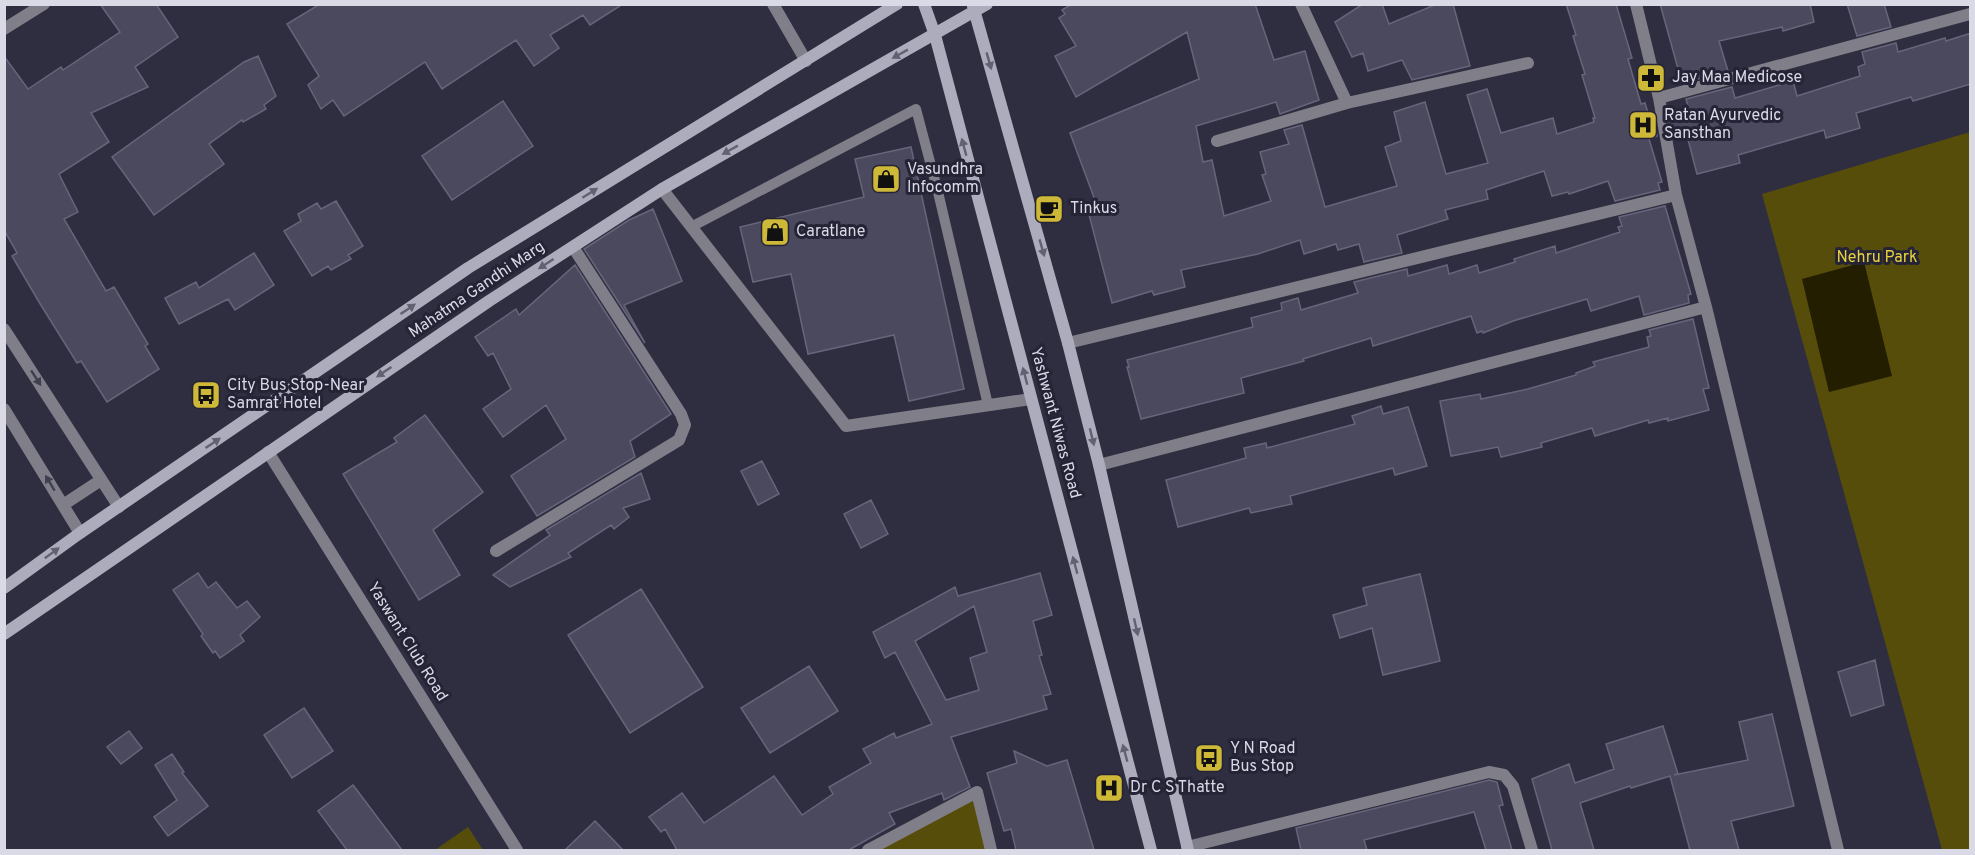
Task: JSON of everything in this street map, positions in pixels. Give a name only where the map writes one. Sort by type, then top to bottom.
[{"type":"main road","name":"Mahatma Gandhi Marg","points":[[4,588],[80,533],[468,268],[897,4]]},
{"type":"main road","name":"Yashwant Niwas Road","points":[[924,4],[935,35],[1151,850]]},
{"type":"main road","name":"Mahatma Gandhi Marg","points":[[4,634],[489,301],[662,189],[935,35],[974,8],[987,4]]},
{"type":"main road","name":"Yashwant Niwas Road","points":[[974,8],[1068,343],[1099,465],[1188,849]]},
{"type":"street","points":[[4,29],[44,4]]},
{"type":"street","points":[[773,4],[806,60]]},
{"type":"street","points":[[1301,4],[1347,103]]},
{"type":"street","points":[[1636,4],[1659,98],[1676,195],[1706,307],[1838,850]]},
{"type":"street","points":[[1659,98],[1971,14]]},
{"type":"street","points":[[1216,141],[1347,103],[1528,63]]},
{"type":"street","points":[[662,189],[846,426],[1031,399]]},
{"type":"street","points":[[1068,343],[1676,195]]},
{"type":"street","points":[[496,550],[679,440],[685,425],[681,414],[573,247]]},
{"type":"street","points":[[1099,465],[1706,307]]},
{"type":"street","points":[[4,329],[119,507]]},
{"type":"street","points":[[4,409],[80,533]]},
{"type":"street","name":"Yaswant Club Road","points":[[268,452],[517,850]]},
{"type":"street","points":[[63,505],[101,480]]},
{"type":"street","points":[[1188,849],[1489,772],[1504,776],[1513,786],[1532,850]]},
{"type":"street","points":[[868,850],[977,792],[991,850]]},
{"type":"lane","points":[[691,227],[916,109],[988,405]]},
{"type":"green space","name":"Nehru Park","points":[[1970,132],[1970,850],[1942,850],[1762,194]]},
{"type":"green space","points":[[977,792],[991,850],[868,850]]},
{"type":"green space","points":[[468,827],[483,850],[435,850]]},
{"type":"shaded area","points":[[1864,262],[1892,376],[1829,392],[1802,279]]},
{"type":"building","points":[[100,4],[156,4],[178,37],[135,67],[148,87],[91,113],[109,142],[59,174],[78,212],[64,219],[106,291],[114,287],[148,344],[145,346],[159,369],[107,402],[81,361],[77,363],[39,302],[12,256],[17,253],[4,230],[4,56],[28,89],[61,67],[63,70],[120,32]]},
{"type":"building","points":[[320,4],[623,4],[590,25],[583,15],[550,35],[559,48],[534,66],[516,40],[442,89],[425,62],[344,116],[333,100],[321,109],[308,85],[319,76],[287,24]]},
{"type":"building","points":[[1072,4],[1255,4],[1274,60],[1305,51],[1319,100],[1280,114],[1276,102],[1196,126],[1203,162],[1212,160],[1224,216],[1271,201],[1262,175],[1266,174],[1260,152],[1289,144],[1284,130],[1302,125],[1325,207],[1397,186],[1385,147],[1401,141],[1394,112],[1425,102],[1446,174],[1488,163],[1467,95],[1487,89],[1501,133],[1553,118],[1557,134],[1594,122],[1593,118],[1595,118],[1582,75],[1585,74],[1573,36],[1576,35],[1566,4],[1616,4],[1632,58],[1628,59],[1641,104],[1645,103],[1650,120],[1654,119],[1657,136],[1649,139],[1662,182],[1658,183],[1660,190],[1615,201],[1608,181],[1569,194],[1568,192],[1552,196],[1544,171],[1486,190],[1488,199],[1445,210],[1448,219],[1397,235],[1402,253],[1364,262],[1359,244],[1338,250],[1336,244],[1304,254],[1300,240],[1258,254],[1181,270],[1185,287],[1154,295],[1152,291],[1112,303],[1087,207],[1096,203],[1070,133],[1199,79],[1187,32],[1076,97],[1055,56],[1076,46],[1059,18],[1065,14],[1062,10]]},
{"type":"building","points":[[1363,4],[1382,4],[1389,24],[1437,4],[1453,4],[1470,66],[1412,80],[1402,60],[1368,71],[1363,53],[1352,57],[1335,22]]},
{"type":"building","points":[[1660,4],[1810,4],[1814,22],[1783,31],[1782,27],[1719,41],[1728,71],[1682,83]]},
{"type":"building","points":[[1847,4],[1884,4],[1891,27],[1857,36]]},
{"type":"building","points":[[1971,33],[1971,84],[1913,101],[1911,97],[1856,113],[1860,128],[1826,138],[1824,130],[1738,155],[1740,163],[1697,174],[1685,128],[1673,132],[1670,115],[1689,110],[1686,99],[1732,87],[1735,98],[1793,81],[1797,96],[1860,76],[1858,67],[1865,64],[1862,52],[1896,43],[1898,52]]},
{"type":"building","points":[[258,56],[276,96],[264,105],[266,109],[243,122],[242,120],[209,144],[224,164],[154,215],[112,157],[244,62]]},
{"type":"building","points":[[503,101],[533,146],[452,200],[422,156]]},
{"type":"building","points":[[911,147],[964,389],[909,401],[894,335],[808,354],[791,274],[753,282],[740,227],[864,197],[855,159]]},
{"type":"building","points":[[336,201],[363,246],[348,255],[351,259],[331,270],[328,266],[312,276],[284,231],[301,221],[298,214],[317,203],[321,209]]},
{"type":"building","points":[[1665,206],[1691,294],[1688,295],[1689,303],[1644,315],[1639,296],[1591,311],[1587,299],[1513,321],[1483,333],[1482,331],[1477,333],[1471,316],[1373,346],[1371,338],[1303,359],[1304,361],[1241,378],[1244,393],[1141,419],[1127,360],[1253,327],[1251,318],[1282,310],[1281,303],[1298,298],[1301,310],[1358,293],[1354,282],[1407,269],[1408,276],[1447,265],[1449,274],[1477,265],[1479,273],[1555,246],[1556,253],[1620,232],[1618,227],[1622,226],[1619,217]]},
{"type":"building","points":[[653,209],[682,281],[624,305],[645,343],[584,249],[629,220]]},
{"type":"building","points":[[254,253],[274,285],[235,310],[228,299],[179,324],[165,298],[196,282],[199,288]]},
{"type":"building","points":[[575,265],[671,414],[630,441],[635,457],[537,516],[511,476],[566,439],[546,405],[503,437],[483,409],[511,389],[493,353],[488,356],[475,337],[516,309],[519,315]]},
{"type":"building","points":[[1693,319],[1709,388],[1703,389],[1709,410],[1668,421],[1668,418],[1649,423],[1648,420],[1595,436],[1592,428],[1541,443],[1542,447],[1501,457],[1498,447],[1451,456],[1440,401],[1480,394],[1481,399],[1528,389],[1576,375],[1576,373],[1595,366],[1593,362],[1649,347],[1647,337],[1651,336],[1649,330]]},
{"type":"building","points":[[1381,406],[1383,414],[1408,407],[1427,466],[1395,475],[1393,468],[1290,496],[1292,504],[1251,513],[1249,508],[1178,527],[1166,480],[1246,458],[1244,448],[1266,443],[1267,448],[1355,424],[1352,416]]},
{"type":"building","points":[[425,415],[483,492],[433,530],[460,575],[419,600],[343,474],[397,442],[394,438]]},
{"type":"building","points":[[762,461],[779,494],[758,505],[741,471]]},
{"type":"building","points":[[641,473],[650,499],[623,508],[629,517],[614,529],[611,525],[568,553],[571,557],[510,587],[493,575],[550,535],[546,530]]},
{"type":"building","points":[[871,500],[888,534],[861,548],[844,514]]},
{"type":"building","points":[[198,573],[208,588],[216,582],[237,608],[247,601],[260,617],[240,635],[244,641],[220,658],[215,651],[213,653],[201,636],[203,634],[173,590]]},
{"type":"building","points":[[1040,573],[1052,615],[1033,621],[1042,655],[1039,656],[1051,694],[1043,696],[1047,709],[951,737],[970,787],[944,800],[942,793],[889,813],[895,824],[849,850],[677,850],[665,829],[661,832],[649,817],[682,793],[704,823],[774,776],[802,815],[833,794],[829,787],[871,763],[863,749],[894,733],[896,738],[932,724],[895,652],[885,658],[873,632],[955,587],[958,596]],"holes":[[[974,606],[987,652],[970,658],[979,690],[946,700],[915,641]]]},
{"type":"building","points":[[1420,574],[1440,661],[1383,675],[1372,628],[1340,638],[1333,615],[1367,605],[1363,588]]},
{"type":"building","points":[[641,589],[703,687],[630,733],[568,635]]},
{"type":"building","points":[[1875,660],[1884,705],[1851,716],[1838,672]]},
{"type":"building","points":[[809,666],[838,711],[770,753],[741,708]]},
{"type":"building","points":[[304,708],[333,751],[292,778],[264,735]]},
{"type":"building","points":[[1772,714],[1794,806],[1731,821],[1739,850],[1690,850],[1670,776],[1631,788],[1630,786],[1580,803],[1594,850],[1552,850],[1532,779],[1569,764],[1575,783],[1614,769],[1606,744],[1663,726],[1678,774],[1674,775],[1748,760],[1739,722]]},
{"type":"building","points":[[129,731],[142,748],[121,764],[107,747]]},
{"type":"building","points":[[1014,751],[1047,766],[1067,760],[1094,850],[1016,850],[1011,829],[1004,831],[987,773],[1017,763]]},
{"type":"building","points":[[172,754],[184,772],[182,773],[208,806],[168,836],[154,817],[177,800],[155,765]]},
{"type":"building","points":[[1489,780],[1497,782],[1503,805],[1499,806],[1512,850],[1486,850],[1474,812],[1364,840],[1367,850],[1301,850],[1296,828]]},
{"type":"building","points":[[353,785],[402,850],[347,850],[318,811]]},
{"type":"building","points":[[595,821],[623,850],[565,850]]},
{"type":"place","name":"Jay Maa Medicose","points":[[1651,78]]},
{"type":"place","name":"Ratan Ayurvedic Sansthan","points":[[1643,125]]},
{"type":"place","name":"Vasundhra Infocomm","points":[[886,179]]},
{"type":"place","name":"Tinkus","points":[[1049,209]]},
{"type":"place","name":"Caratlane","points":[[775,232]]},
{"type":"place","name":"City Bus Stop-Near Samrat Hotel","points":[[206,395]]},
{"type":"place","name":"Y N Road Bus Stop","points":[[1209,758]]},
{"type":"place","name":"Dr C S Thatte","points":[[1109,788]]}]
